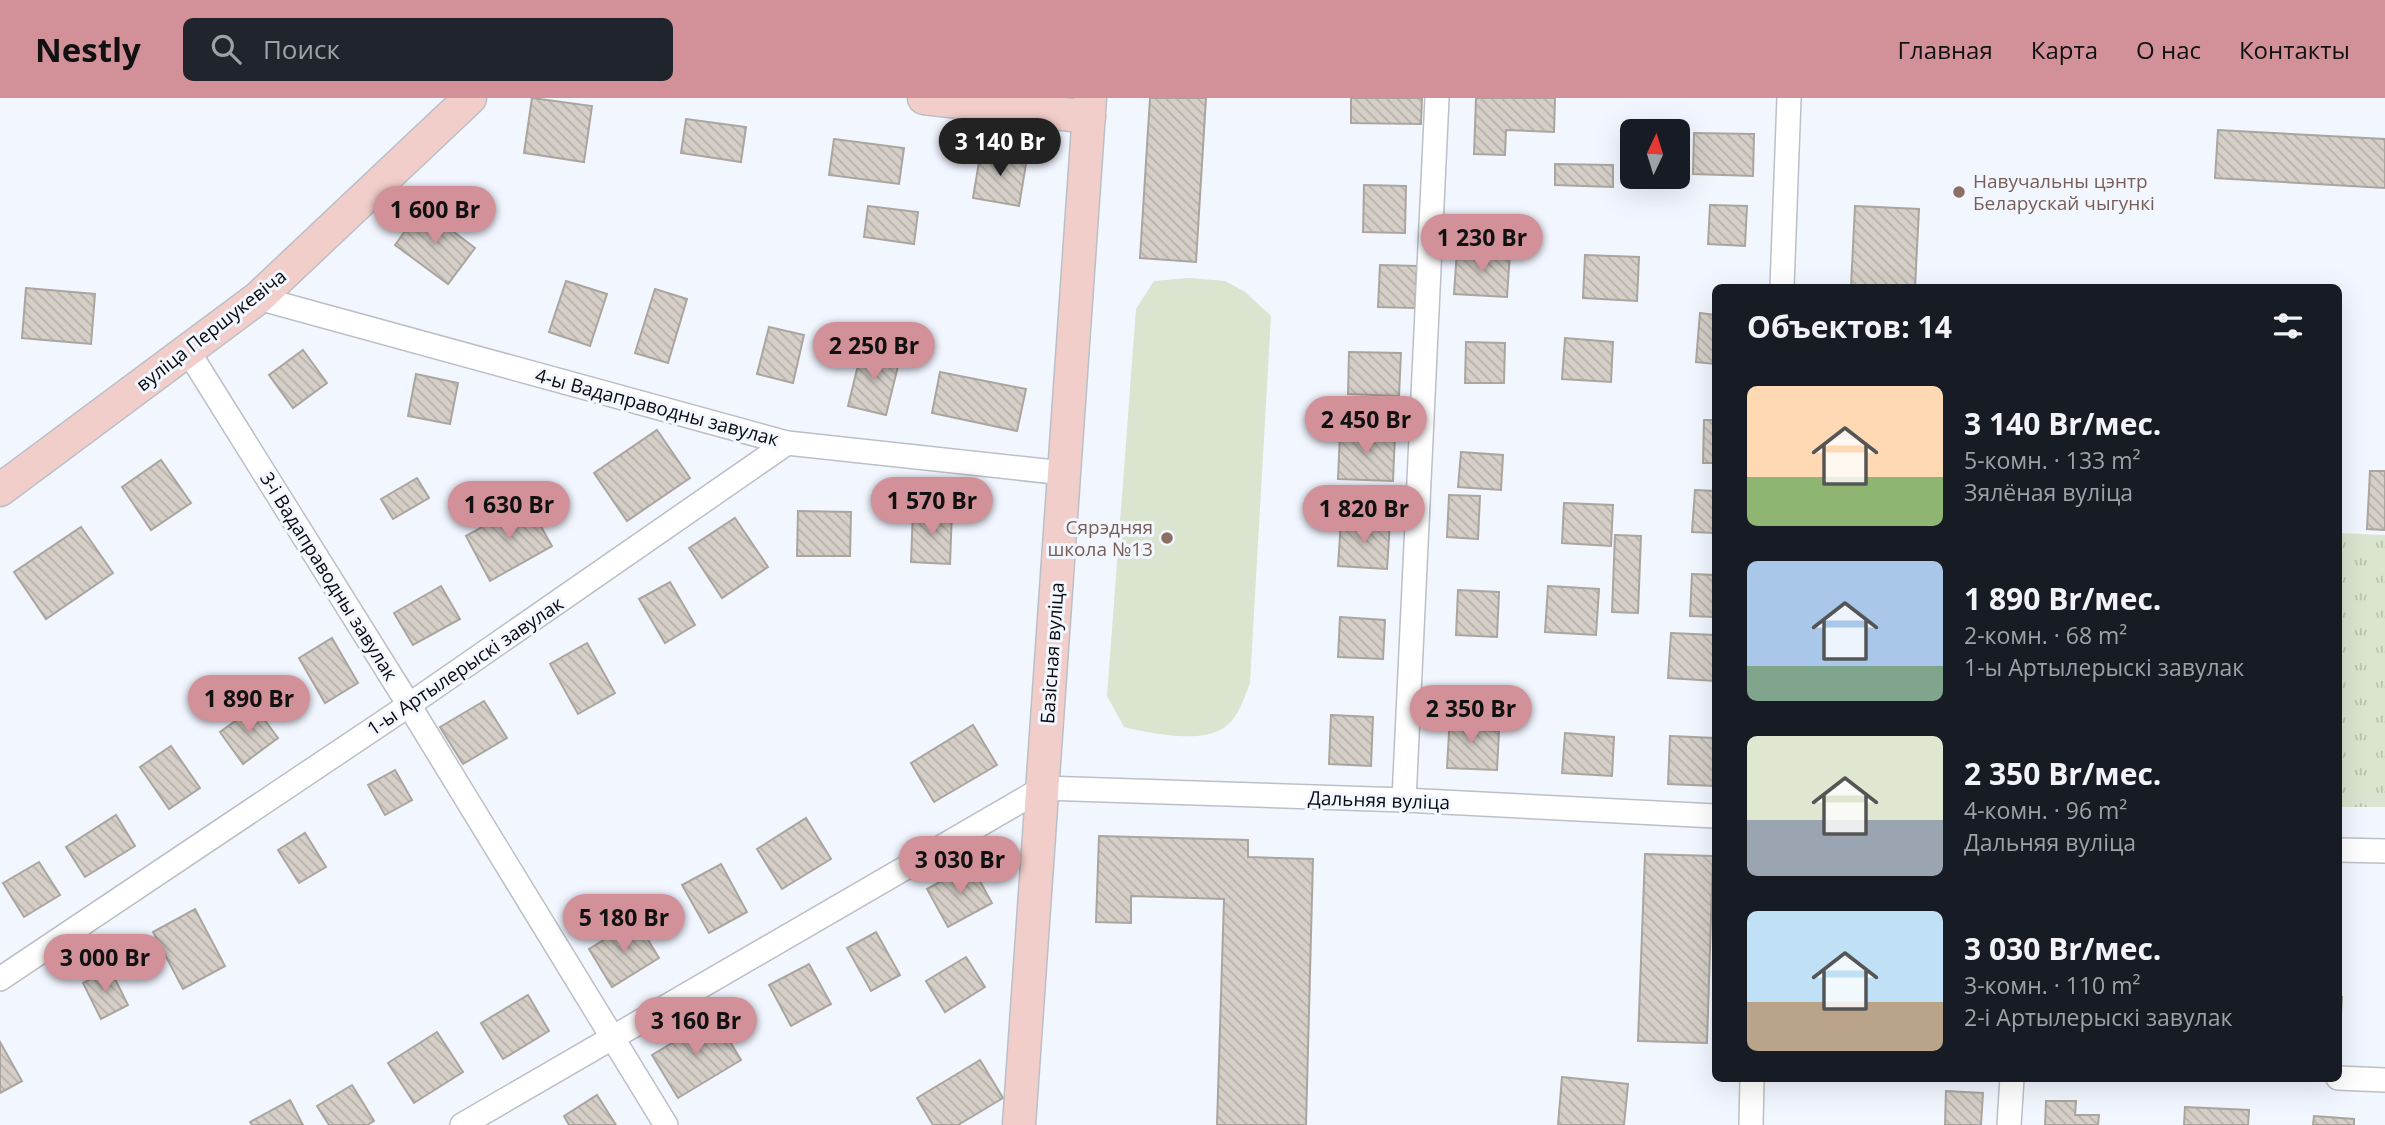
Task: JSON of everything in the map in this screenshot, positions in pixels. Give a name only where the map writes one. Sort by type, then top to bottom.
[{"type":"main road","name":"вуліца Першукевіча","points":[[0,490],[258,298],[470,98]]},
{"type":"main road","points":[[924,98],[1090,108]]},
{"type":"main road","name":"Базісная вуліца","points":[[1019,1125],[1090,108]]},
{"type":"street","points":[[1404,800],[1437,98]]},
{"type":"street","points":[[1782,284],[1788,98]]},
{"type":"street","name":"4-ы Вадаправодны завулак","points":[[258,298],[788,443],[1065,472]]},
{"type":"street","name":"3-і Вадаправодны завулак","points":[[188,351],[666,1125]]},
{"type":"street","name":"1-ы Артылерыскі завулак","points":[[0,979],[409,705],[788,443]]},
{"type":"street","points":[[462,1125],[1043,788]]},
{"type":"street","name":"Дальняя вуліца","points":[[1043,788],[1404,800],[1712,816]]},
{"type":"street","points":[[2342,850],[2385,851]]},
{"type":"street","points":[[2342,1078],[2385,1080]]},
{"type":"street","points":[[1751,1125],[1752,1082]]},
{"type":"street","points":[[2009,1125],[2012,1082]]},
{"type":"green space","points":[[1189,278],[1225,281],[1245,292],[1271,316],[1250,683],[1238,712],[1226,726],[1205,735],[1176,736],[1124,727],[1107,696],[1136,309],[1154,281]]},
{"type":"green space","points":[[2342,533],[2385,535],[2385,807],[2342,807]]},
{"type":"building","points":[[532,98],[592,106],[584,162],[524,153]]},
{"type":"building","points":[[1150,98],[1206,98],[1196,262],[1140,258]]},
{"type":"building","points":[[1351,98],[1422,98],[1421,124],[1351,123]]},
{"type":"building","points":[[1476,98],[1555,98],[1554,132],[1506,130],[1505,155],[1474,154]]},
{"type":"building","points":[[686,119],[746,127],[741,162],[681,153]]},
{"type":"building","points":[[2218,130],[2385,139],[2385,188],[2215,178]]},
{"type":"building","points":[[1694,133],[1754,134],[1753,176],[1693,174]]},
{"type":"building","points":[[834,139],[904,148],[899,184],[829,175]]},
{"type":"building","points":[[981,150],[1027,158],[1019,206],[973,198]]},
{"type":"building","points":[[1555,164],[1613,165],[1613,187],[1555,185]]},
{"type":"building","points":[[1364,185],[1406,186],[1405,233],[1363,232]]},
{"type":"building","points":[[1710,205],[1747,206],[1745,246],[1708,244]]},
{"type":"building","points":[[868,206],[918,212],[914,244],[864,237]]},
{"type":"building","points":[[1855,206],[1919,209],[1915,284],[1851,284]]},
{"type":"building","points":[[422,208],[475,248],[448,284],[395,245]]},
{"type":"building","points":[[1457,250],[1510,253],[1507,297],[1454,294]]},
{"type":"building","points":[[1585,255],[1639,257],[1637,301],[1583,298]]},
{"type":"building","points":[[1380,265],[1417,266],[1415,308],[1378,307]]},
{"type":"building","points":[[566,281],[607,294],[590,346],[549,332]]},
{"type":"building","points":[[26,288],[95,294],[91,344],[22,338]]},
{"type":"building","points":[[655,289],[687,299],[668,363],[635,353]]},
{"type":"building","points":[[1700,313],[1712,315],[1712,364],[1696,362]]},
{"type":"building","points":[[769,327],[804,335],[793,383],[757,374]]},
{"type":"building","points":[[1565,338],[1613,342],[1611,382],[1562,379]]},
{"type":"building","points":[[1466,342],[1505,343],[1504,383],[1465,383]]},
{"type":"building","points":[[862,349],[900,358],[886,415],[848,406]]},
{"type":"building","points":[[303,350],[327,383],[293,408],[269,375]]},
{"type":"building","points":[[1349,352],[1401,353],[1399,396],[1348,394]]},
{"type":"building","points":[[940,372],[1026,389],[1017,431],[932,413]]},
{"type":"building","points":[[416,374],[458,383],[450,424],[408,416]]},
{"type":"building","points":[[1704,420],[1712,420],[1712,463],[1703,463]]},
{"type":"building","points":[[657,430],[690,478],[627,521],[594,473]]},
{"type":"building","points":[[1340,432],[1395,434],[1393,481],[1338,479]]},
{"type":"building","points":[[1461,452],[1503,455],[1501,490],[1458,487]]},
{"type":"building","points":[[161,460],[191,503],[151,530],[122,487]]},
{"type":"building","points":[[2370,471],[2385,471],[2385,530],[2367,529]]},
{"type":"building","points":[[417,478],[429,498],[393,519],[381,499]]},
{"type":"building","points":[[1695,490],[1712,491],[1712,533],[1692,532]]},
{"type":"building","points":[[1449,495],[1480,496],[1478,539],[1447,537]]},
{"type":"building","points":[[527,502],[552,546],[490,581],[466,536]]},
{"type":"building","points":[[1564,503],[1613,505],[1611,546],[1562,543]]},
{"type":"building","points":[[913,510],[952,511],[950,564],[911,562]]},
{"type":"building","points":[[798,511],[851,512],[850,556],[797,556]]},
{"type":"building","points":[[735,518],[768,567],[722,598],[689,548]]},
{"type":"building","points":[[1341,521],[1390,523],[1387,569],[1338,566]]},
{"type":"building","points":[[81,527],[113,573],[46,619],[14,572]]},
{"type":"building","points":[[1615,535],[1641,536],[1638,613],[1612,612]]},
{"type":"building","points":[[1692,574],[1712,575],[1712,617],[1690,616]]},
{"type":"building","points":[[670,582],[695,625],[665,643],[639,599]]},
{"type":"building","points":[[441,586],[460,619],[413,645],[394,613]]},
{"type":"building","points":[[1548,586],[1599,589],[1596,635],[1545,632]]},
{"type":"building","points":[[1458,590],[1499,592],[1497,637],[1456,635]]},
{"type":"building","points":[[1340,617],[1385,620],[1383,659],[1338,657]]},
{"type":"building","points":[[1671,633],[1712,635],[1712,681],[1668,678]]},
{"type":"building","points":[[332,638],[358,683],[325,703],[299,658]]},
{"type":"building","points":[[587,643],[615,693],[578,714],[550,664]]},
{"type":"building","points":[[484,701],[507,738],[463,764],[440,727]]},
{"type":"building","points":[[255,707],[278,738],[243,764],[220,732]]},
{"type":"building","points":[[1331,715],[1373,717],[1371,766],[1329,764]]},
{"type":"building","points":[[1450,715],[1478,717],[1477,730],[1499,731],[1497,770],[1447,768]]},
{"type":"building","points":[[973,725],[997,765],[934,802],[911,763]]},
{"type":"building","points":[[1565,733],[1614,737],[1612,776],[1562,773]]},
{"type":"building","points":[[1670,736],[1712,738],[1712,786],[1668,784]]},
{"type":"building","points":[[171,746],[200,788],[169,809],[140,767]]},
{"type":"building","points":[[395,770],[412,800],[385,815],[368,785]]},
{"type":"building","points":[[116,815],[135,846],[85,877],[66,847]]},
{"type":"building","points":[[806,818],[831,859],[782,889],[757,849]]},
{"type":"building","points":[[305,833],[326,867],[299,883],[278,850]]},
{"type":"building","points":[[1099,836],[1248,840],[1248,857],[1313,859],[1306,1125],[1217,1125],[1224,899],[1131,896],[1131,923],[1096,922]]},
{"type":"building","points":[[1645,854],[1712,856],[1707,1043],[1638,1041]]},
{"type":"building","points":[[39,862],[60,895],[24,917],[3,883]]},
{"type":"building","points":[[721,864],[747,912],[709,933],[682,885]]},
{"type":"building","points":[[971,865],[992,903],[948,927],[927,889]]},
{"type":"building","points":[[195,909],[225,966],[183,989],[153,932]]},
{"type":"building","points":[[636,920],[659,958],[612,987],[589,949]]},
{"type":"building","points":[[876,932],[900,975],[871,991],[847,948]]},
{"type":"building","points":[[966,957],[985,987],[945,1012],[926,981]]},
{"type":"building","points":[[809,964],[831,1004],[791,1026],[769,985]]},
{"type":"building","points":[[110,969],[128,1005],[101,1019],[83,983]]},
{"type":"building","points":[[528,995],[549,1031],[503,1059],[481,1023]]},
{"type":"building","points":[[715,1017],[741,1060],[678,1098],[652,1055]]},
{"type":"building","points":[[437,1032],[463,1072],[414,1103],[388,1063]]},
{"type":"building","points":[[0,1042],[22,1081],[0,1093]]},
{"type":"building","points":[[980,1060],[1003,1098],[958,1125],[933,1125],[917,1098]]},
{"type":"building","points":[[1562,1077],[1628,1084],[1624,1125],[1558,1125]]},
{"type":"building","points":[[352,1085],[374,1121],[367,1125],[329,1125],[317,1106]]},
{"type":"building","points":[[1946,1091],[1983,1093],[1981,1125],[1945,1125]]},
{"type":"building","points":[[597,1095],[616,1125],[569,1125],[564,1116]]},
{"type":"building","points":[[290,1100],[303,1125],[252,1125],[250,1122]]},
{"type":"building","points":[[2046,1101],[2076,1101],[2075,1115],[2099,1115],[2098,1125],[2045,1125]]},
{"type":"building","points":[[2185,1107],[2249,1110],[2248,1125],[2184,1125]]},
{"type":"building","points":[[2314,1116],[2354,1119],[2354,1125],[2313,1125]]},
{"type":"place","name":"Навучальны цэнтр Беларускай чыгункі","points":[[1959,192]]},
{"type":"place","name":"Сярэдняя школа №13","points":[[1167,538]]}]
